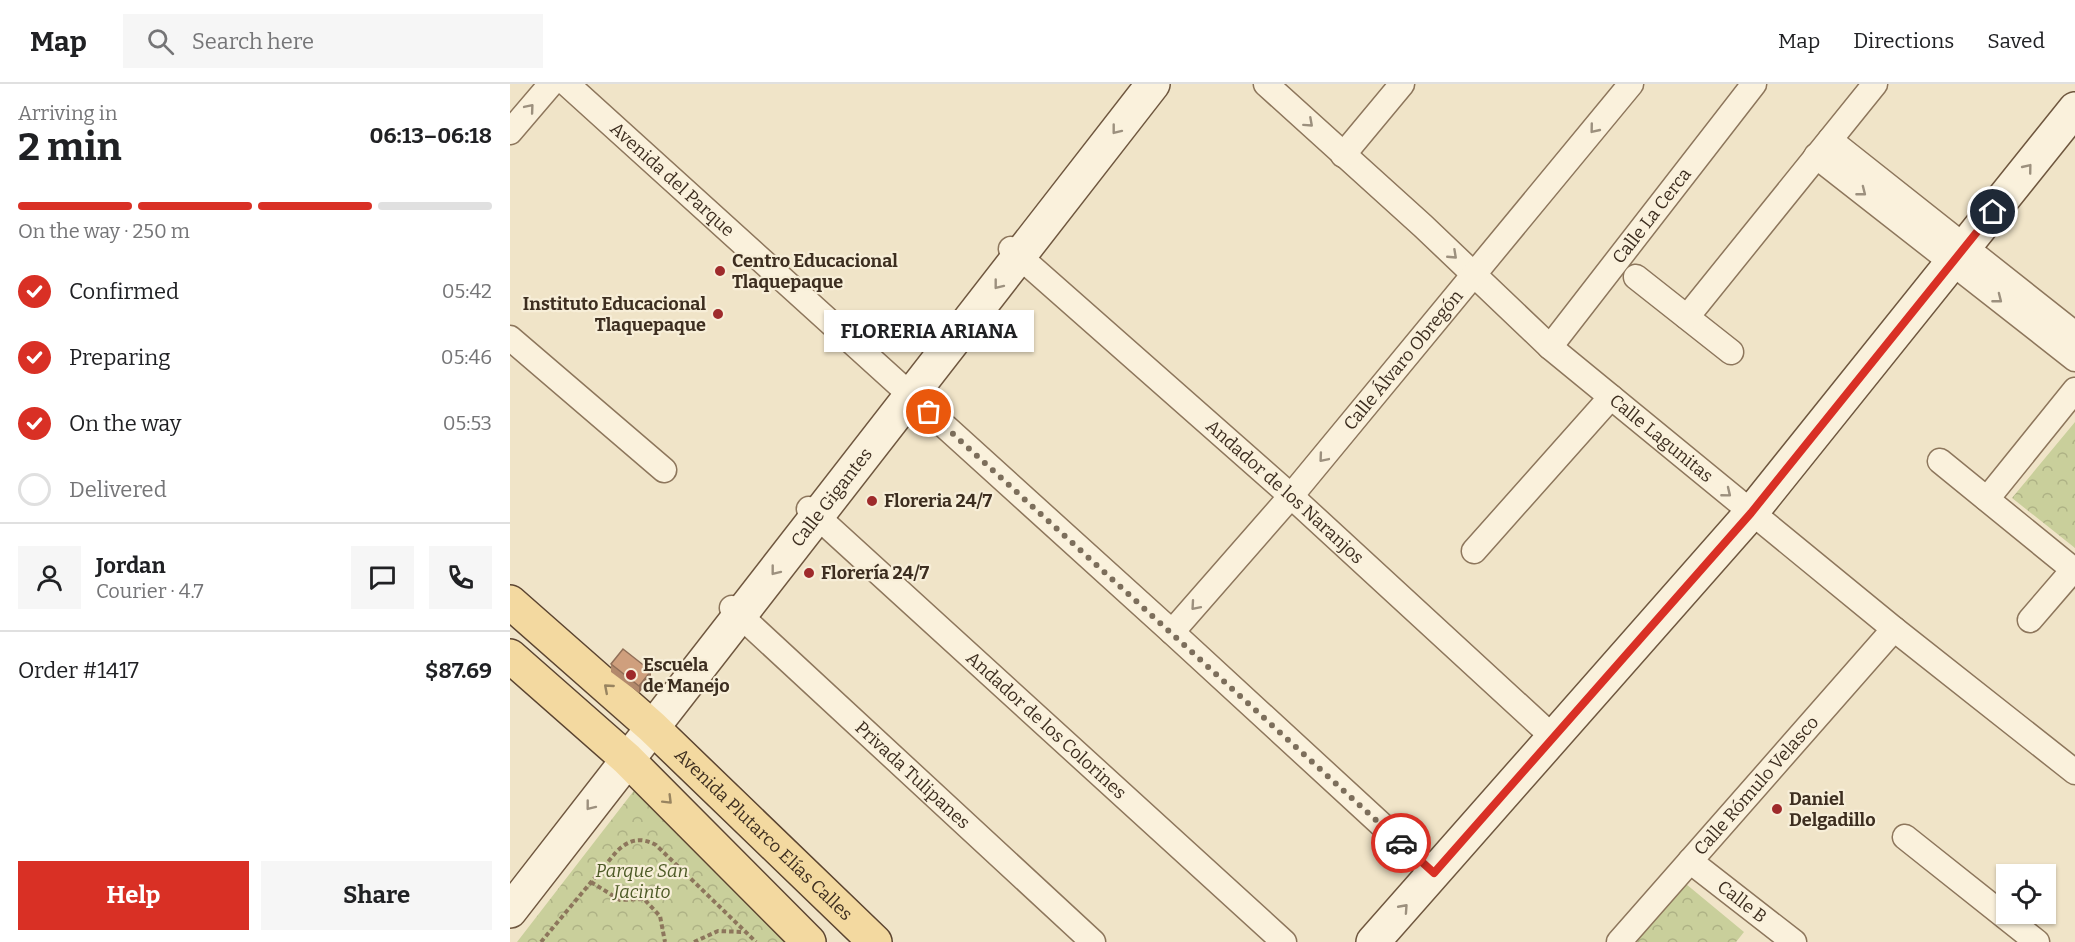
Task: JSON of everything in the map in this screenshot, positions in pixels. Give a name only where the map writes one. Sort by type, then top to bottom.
[{"type":"main road","name":"Calle Gigantes","points":[[510,911],[652,727],[736,612],[814,512],[911,396],[1016,253],[1153,84]]},
{"type":"main road","points":[[1373,942],[1751,513],[2075,109]]},
{"type":"main road","name":"Avenida Plutarco Elías Calles","points":[[510,602],[652,727],[875,942]]},
{"type":"main road","points":[[510,656],[627,759],[809,942]]},
{"type":"street","points":[[510,132],[551,84]]},
{"type":"street","name":"Avenida del Parque","points":[[567,84],[1172,632],[1434,873]]},
{"type":"street","name":"Calle Lagunitas","points":[[1266,84],[1475,275],[1550,347],[1894,629],[2075,772]]},
{"type":"street","points":[[1343,154],[1402,84]]},
{"type":"street","name":"Calle Álvaro Obregón","points":[[1172,632],[1291,496],[1631,84]]},
{"type":"street","name":"Calle La Cerca","points":[[1550,347],[1754,84]]},
{"type":"street","points":[[1687,317],[1875,84]]},
{"type":"street","points":[[1823,148],[1959,254],[2075,334]]},
{"type":"street","name":"Andador de los Naranjos","points":[[1016,253],[1291,496],[1554,738]]},
{"type":"street","points":[[1959,254],[2075,359]]},
{"type":"street","points":[[1636,277],[1731,352]]},
{"type":"street","points":[[510,338],[664,470]]},
{"type":"street","points":[[1987,499],[2075,390]]},
{"type":"street","points":[[1474,551],[1611,397]]},
{"type":"street","points":[[1940,461],[2074,570],[2030,620]]},
{"type":"street","name":"Andador de los Colorines","points":[[814,512],[1284,942]]},
{"type":"street","name":"Privada Tulipanes","points":[[736,612],[1093,942]]},
{"type":"street","name":"Calle Rómulo Velasco","points":[[1619,942],[1894,629]]},
{"type":"street","points":[[1905,837],[2037,942]]},
{"type":"street","name":"Calle B","points":[[1690,861],[1794,942]]},
{"type":"path","points":[[540,942],[626,842],[648,841],[656,845],[756,942]]},
{"type":"path","points":[[591,882],[620,900],[644,899],[660,916],[665,942]]},
{"type":"path","points":[[694,942],[718,932],[745,932]]},
{"type":"green space","points":[[2075,422],[2075,548],[2012,498]]},
{"type":"green space","name":"Parque San Jacinto","points":[[636,788],[786,942],[517,942]]},
{"type":"green space","points":[[1686,884],[1744,932],[1736,942],[1635,942]]},
{"type":"building","name":"Escuela de Manejo","points":[[623,649],[651,671],[639,686],[611,664]]},
{"type":"way so far","points":[[929,412],[1401,843]]},
{"type":"place","name":"Centro Educacional Tlaquepaque","points":[[720,271]]},
{"type":"place","name":"Instituto Educacional Tlaquepaque","points":[[718,314]]},
{"type":"place","name":"FLORERIA ARIANA","points":[[929,412]]},
{"type":"place","name":"Floreria 24/7","points":[[872,501]]},
{"type":"place","name":"Florería 24/7","points":[[809,573]]},
{"type":"place","name":"Escuela de Manejo","points":[[631,675]]},
{"type":"place","name":"Daniel Delgadillo","points":[[1777,809]]},
{"type":"route","points":[[1401,843],[1434,873],[1751,513],[1993,212]]}]
